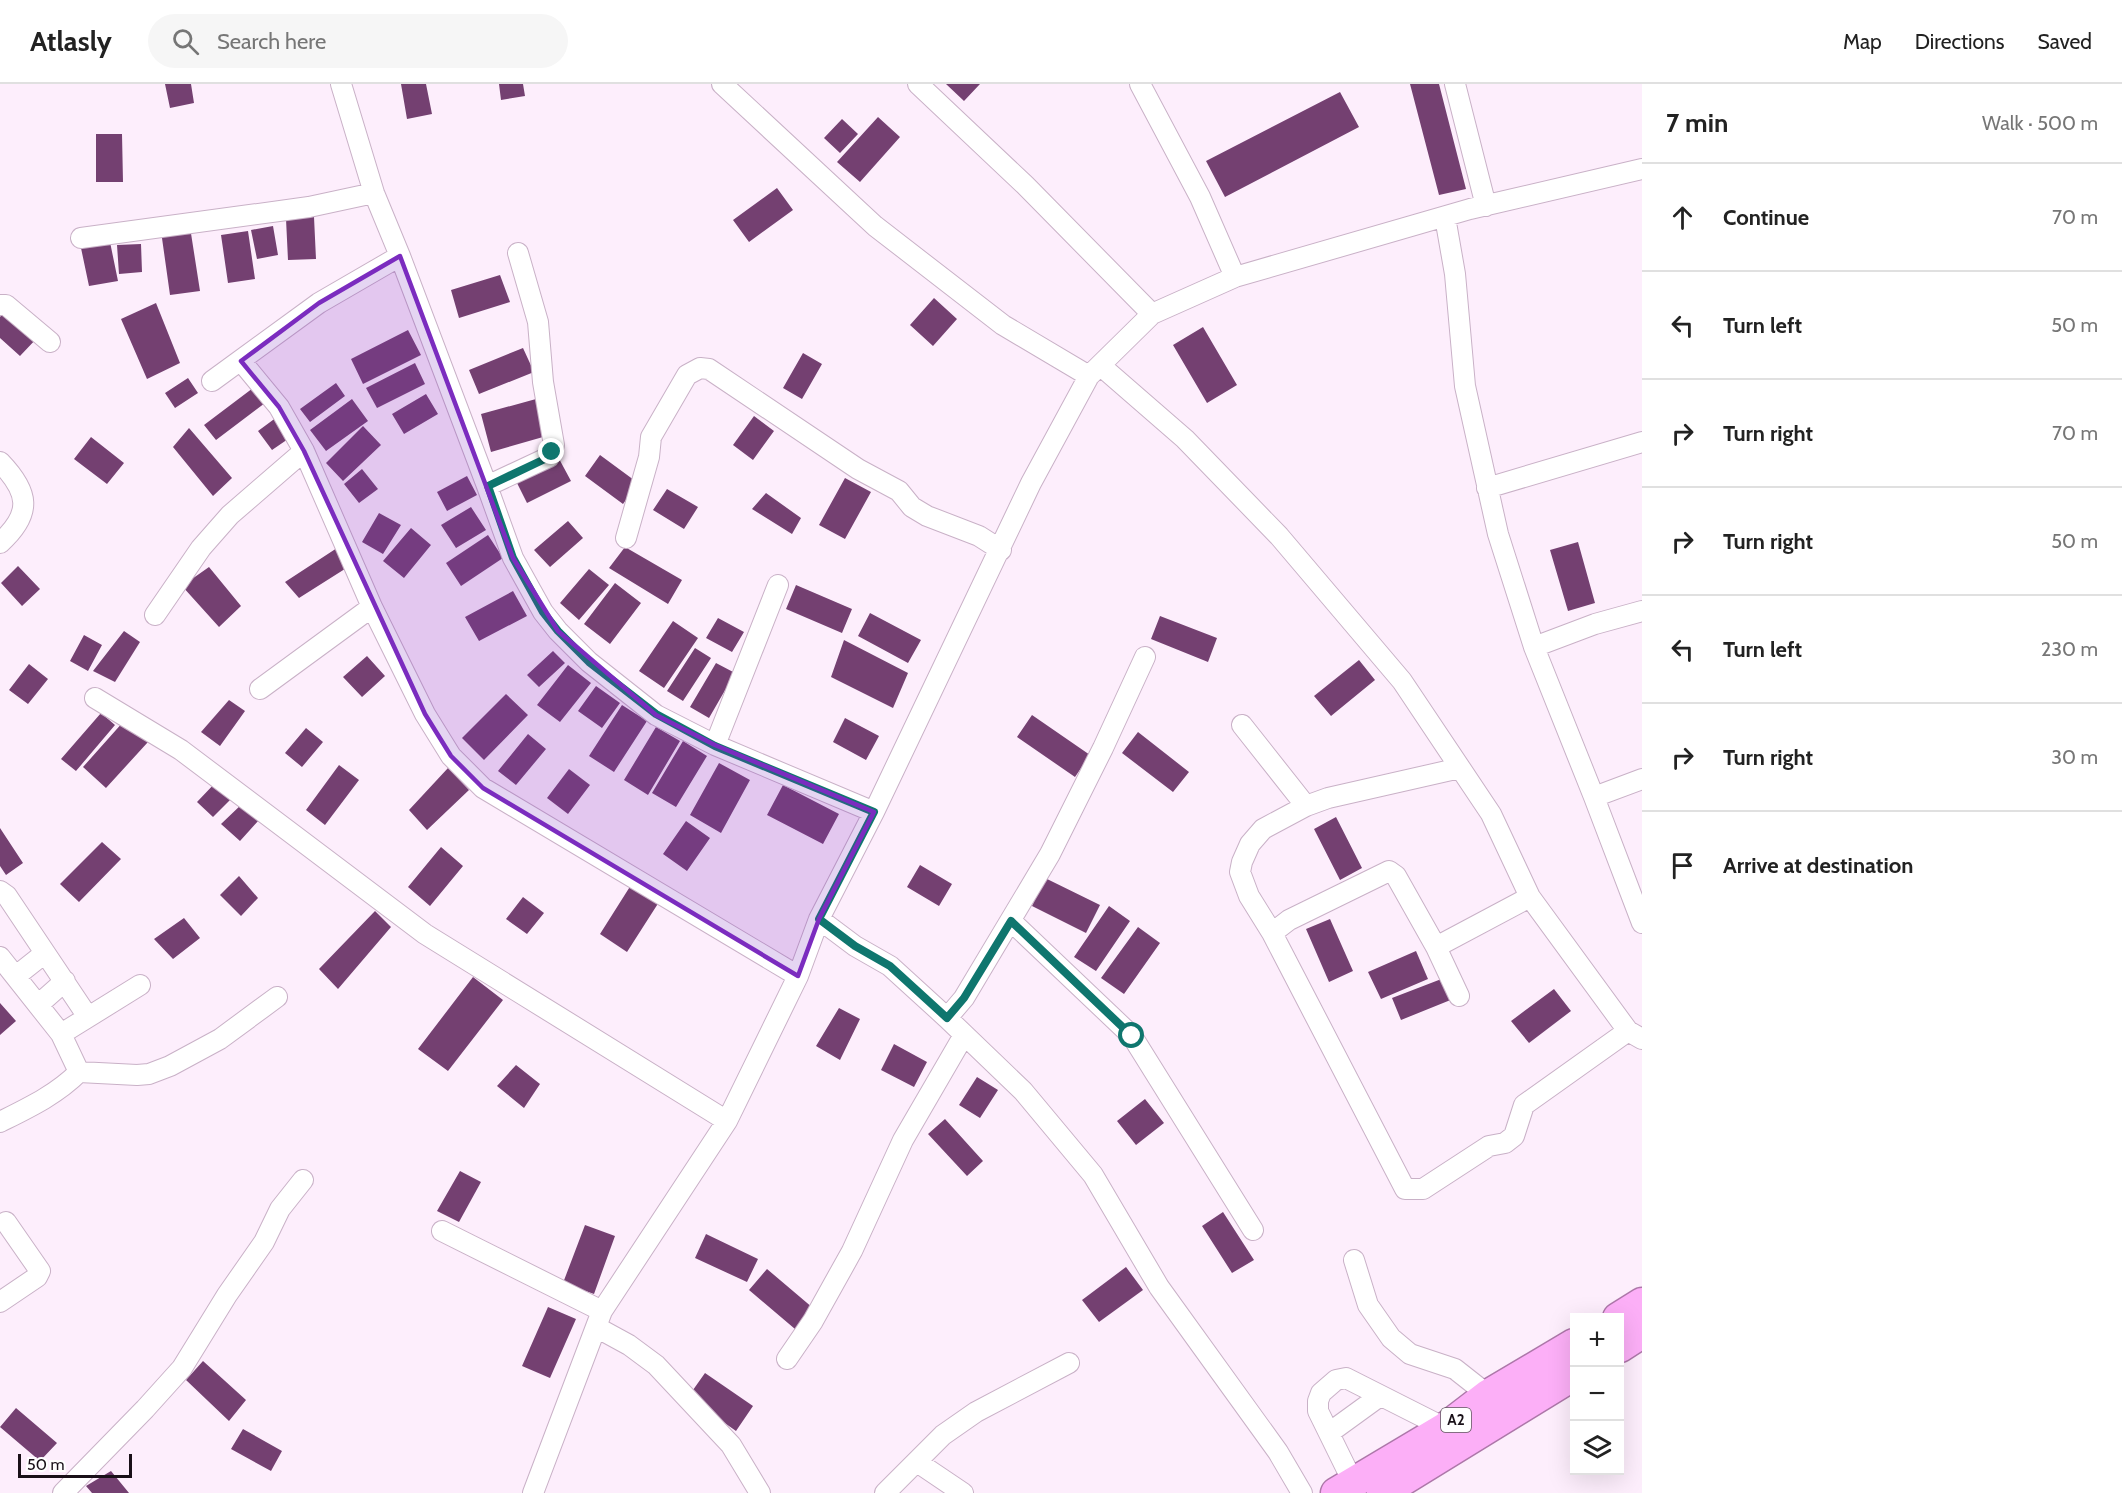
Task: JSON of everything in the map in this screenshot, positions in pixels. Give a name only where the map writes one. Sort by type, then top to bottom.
[{"type":"highway","points":[[1624,1314],[1642,1303]]},
{"type":"highway","points":[[1624,1344],[1642,1333]]},
{"type":"highway","name":"A2","points":[[1344,1489],[1445,1428],[1488,1395],[1570,1347]]},
{"type":"highway","name":"A2","points":[[1400,1488],[1570,1378]]},
{"type":"street","points":[[341,84],[374,193],[488,486],[513,558],[543,612],[558,631],[589,662],[656,714],[715,746],[874,812]]},
{"type":"street","points":[[722,84],[875,226],[1003,325],[1095,371],[1185,439],[1279,536],[1402,681],[1491,814],[1530,897],[1635,1035],[1524,1105],[1514,1136],[1505,1143],[1489,1146],[1423,1189],[1405,1189],[1272,933],[1260,916],[1242,881],[1240,872],[1250,844],[1263,829],[1306,806],[1328,798],[1460,768]]},
{"type":"street","points":[[918,84],[1025,185],[1152,314]]},
{"type":"street","points":[[1140,84],[1200,197],[1235,277]]},
{"type":"street","points":[[1455,84],[1486,206]]},
{"type":"street","points":[[533,1493],[599,1319],[727,1122],[798,976],[819,919],[874,812],[1031,483],[1095,371],[1152,314],[1235,277],[1470,209],[1642,169]]},
{"type":"street","points":[[81,238],[309,207],[374,193]]},
{"type":"street","points":[[1445,217],[1455,274],[1465,386],[1498,534],[1534,647],[1642,923]]},
{"type":"street","points":[[488,486],[549,457],[554,445],[543,382],[538,322],[518,253]]},
{"type":"street","points":[[212,381],[319,303],[400,256]]},
{"type":"street","points":[[0,305],[6,305],[50,342]]},
{"type":"street","points":[[241,361],[279,407],[304,451],[372,607],[430,723],[451,756],[483,788],[798,976]]},
{"type":"street","points":[[626,538],[649,457],[651,437],[687,375],[700,368],[709,369],[858,469],[899,490],[912,507],[927,516],[979,536],[1001,550]]},
{"type":"street","points":[[1487,488],[1642,442]]},
{"type":"street","points":[[155,615],[201,548],[230,515],[304,451]]},
{"type":"street","points":[[0,462],[15,477],[22,489],[24,508],[10,533],[0,543]]},
{"type":"street","points":[[715,746],[778,585]]},
{"type":"street","points":[[260,689],[372,607]]},
{"type":"street","points":[[1534,647],[1595,624],[1642,611]]},
{"type":"street","points":[[947,1018],[964,998],[1050,854],[1145,657]]},
{"type":"street","points":[[95,698],[182,750],[425,934],[727,1122]]},
{"type":"street","points":[[1242,725],[1306,806]]},
{"type":"street","points":[[1594,797],[1642,779]]},
{"type":"street","points":[[1272,933],[1289,920],[1389,871],[1396,876],[1436,947],[1459,996]]},
{"type":"street","points":[[0,891],[7,896],[88,1017]]},
{"type":"street","points":[[1436,947],[1530,897]]},
{"type":"street","points":[[819,919],[855,946],[890,966],[1023,1091],[1093,1175],[1159,1287],[1278,1452],[1302,1493]]},
{"type":"street","points":[[1011,921],[1132,1036],[1253,1230]]},
{"type":"street","points":[[16,976],[45,953]]},
{"type":"street","points":[[0,957],[61,1034],[79,1072]]},
{"type":"street","points":[[38,1005],[64,981]]},
{"type":"street","points":[[61,1034],[140,985]]},
{"type":"street","points":[[0,1122],[42,1101],[65,1086],[79,1072],[137,1075],[149,1074],[170,1066],[220,1039],[277,997]]},
{"type":"street","points":[[787,1359],[813,1321],[852,1251],[903,1140],[964,1035]]},
{"type":"street","points":[[63,1493],[182,1368],[227,1295],[264,1242],[280,1209],[303,1179]]},
{"type":"street","points":[[0,1302],[37,1277],[40,1271],[6,1222]]},
{"type":"street","points":[[441,1231],[599,1319],[656,1365],[731,1445],[760,1493]]},
{"type":"street","points":[[1353,1260],[1368,1305],[1391,1338],[1410,1354],[1455,1369],[1488,1395]]},
{"type":"street","points":[[885,1493],[943,1435],[976,1412],[1069,1363]]},
{"type":"street","points":[[1344,1489],[1348,1474],[1318,1411],[1320,1393],[1336,1380],[1342,1378],[1351,1380],[1445,1428]]},
{"type":"street","points":[[1329,1433],[1380,1396]]},
{"type":"street","points":[[917,1462],[963,1493]]},
{"type":"highlighted area","points":[[400,256],[513,558],[558,631],[656,715],[715,745],[874,812],[819,919],[798,976],[483,788],[451,756],[425,714],[304,451],[279,407],[241,361],[319,303]]},
{"type":"building","points":[[165,84],[191,84],[194,103],[170,108]]},
{"type":"building","points":[[401,84],[426,84],[432,114],[407,119]]},
{"type":"building","points":[[499,84],[523,84],[525,96],[501,100]]},
{"type":"building","points":[[946,84],[980,84],[964,101]]},
{"type":"building","points":[[1410,84],[1439,84],[1466,189],[1439,195]]},
{"type":"building","points":[[1340,92],[1359,127],[1225,197],[1206,161]]},
{"type":"building","points":[[878,117],[900,137],[860,182],[837,162]]},
{"type":"building","points":[[842,119],[858,134],[840,153],[824,138]]},
{"type":"building","points":[[96,134],[122,134],[123,182],[96,182]]},
{"type":"building","points":[[777,188],[793,210],[749,242],[733,220]]},
{"type":"building","points":[[314,217],[316,259],[288,260],[286,219]]},
{"type":"building","points":[[273,226],[278,255],[257,259],[251,230]]},
{"type":"building","points":[[190,227],[200,291],[170,295],[161,231]]},
{"type":"building","points":[[248,231],[255,279],[228,283],[221,235]]},
{"type":"building","points":[[110,242],[118,281],[89,286],[81,248]]},
{"type":"building","points":[[141,244],[142,272],[119,274],[117,245]]},
{"type":"building","points":[[500,275],[510,302],[459,318],[451,290]]},
{"type":"building","points":[[934,298],[957,319],[933,346],[910,325]]},
{"type":"building","points":[[156,303],[180,363],[147,379],[121,319]]},
{"type":"building","points":[[6,310],[38,337],[20,356],[0,338],[0,317]]},
{"type":"building","points":[[1203,327],[1237,385],[1207,403],[1173,345]]},
{"type":"building","points":[[408,330],[421,355],[363,384],[351,359]]},
{"type":"building","points":[[523,348],[534,372],[479,394],[469,370]]},
{"type":"building","points":[[803,353],[822,364],[802,399],[783,388]]},
{"type":"building","points":[[415,363],[425,384],[377,408],[366,388]]},
{"type":"building","points":[[188,378],[198,393],[175,408],[165,393]]},
{"type":"building","points":[[336,383],[345,396],[310,422],[300,409]]},
{"type":"building","points":[[257,385],[269,400],[216,440],[204,425]]},
{"type":"building","points":[[426,394],[438,414],[404,434],[392,414]]},
{"type":"building","points":[[352,399],[368,421],[326,451],[310,430]]},
{"type":"building","points":[[536,399],[543,437],[491,452],[481,414]]},
{"type":"building","points":[[754,416],[774,431],[753,460],[733,445]]},
{"type":"building","points":[[277,417],[291,437],[272,450],[258,431]]},
{"type":"building","points":[[363,426],[381,445],[343,481],[326,463]]},
{"type":"building","points":[[189,428],[232,478],[213,496],[173,447]]},
{"type":"building","points":[[91,437],[124,463],[107,484],[74,459]]},
{"type":"building","points":[[557,455],[571,481],[527,503],[514,477]]},
{"type":"building","points":[[600,455],[638,483],[623,504],[585,476]]},
{"type":"building","points":[[362,469],[378,489],[359,503],[344,484]]},
{"type":"building","points":[[467,476],[477,495],[447,511],[437,492]]},
{"type":"building","points":[[845,478],[871,492],[845,539],[819,525]]},
{"type":"building","points":[[667,489],[698,507],[684,529],[653,510]]},
{"type":"building","points":[[766,493],[801,518],[792,534],[752,509]]},
{"type":"building","points":[[471,507],[486,530],[456,548],[441,525]]},
{"type":"building","points":[[379,513],[401,525],[383,554],[362,542]]},
{"type":"building","points":[[568,521],[583,538],[550,567],[534,550]]},
{"type":"building","points":[[411,528],[431,545],[404,578],[383,561]]},
{"type":"building","points":[[488,535],[503,558],[461,586],[446,563]]},
{"type":"building","points":[[1578,542],[1595,603],[1568,611],[1550,550]]},
{"type":"building","points":[[625,547],[682,580],[668,604],[609,568]]},
{"type":"building","points":[[337,548],[348,567],[299,598],[285,582]]},
{"type":"building","points":[[18,566],[40,589],[22,606],[1,583]]},
{"type":"building","points":[[209,567],[241,606],[219,627],[182,586]]},
{"type":"building","points":[[589,569],[609,585],[579,620],[560,603]]},
{"type":"building","points":[[615,583],[641,603],[610,644],[584,624]]},
{"type":"building","points":[[796,585],[852,609],[842,633],[786,609]]},
{"type":"building","points":[[513,591],[527,616],[479,641],[465,617]]},
{"type":"building","points":[[870,613],[921,640],[908,663],[858,636]]},
{"type":"building","points":[[1160,616],[1217,638],[1208,662],[1151,639]]},
{"type":"building","points":[[718,618],[744,632],[732,652],[706,638]]},
{"type":"building","points":[[673,621],[698,638],[664,688],[639,671]]},
{"type":"building","points":[[124,631],[140,642],[115,682],[93,671]]},
{"type":"building","points":[[84,635],[102,645],[88,671],[70,661]]},
{"type":"building","points":[[844,640],[908,673],[893,708],[831,677]]},
{"type":"building","points":[[695,648],[711,658],[683,701],[667,691]]},
{"type":"building","points":[[553,651],[565,663],[539,687],[527,675]]},
{"type":"building","points":[[367,656],[385,676],[362,697],[343,677]]},
{"type":"building","points":[[1359,660],[1375,680],[1331,716],[1314,696]]},
{"type":"building","points":[[716,663],[735,673],[709,718],[690,707]]},
{"type":"building","points":[[29,664],[48,679],[28,704],[9,690]]},
{"type":"building","points":[[568,665],[591,683],[560,722],[537,705]]},
{"type":"building","points":[[596,686],[620,703],[602,728],[578,711]]},
{"type":"building","points":[[506,694],[528,715],[484,760],[462,738]]},
{"type":"building","points":[[229,700],[245,711],[220,746],[201,732]]},
{"type":"building","points":[[622,705],[647,721],[614,772],[589,756]]},
{"type":"building","points":[[101,713],[115,725],[76,771],[61,759]]},
{"type":"building","points":[[1032,715],[1090,755],[1075,777],[1017,737]]},
{"type":"building","points":[[845,718],[879,736],[866,760],[833,742]]},
{"type":"building","points":[[124,721],[148,742],[106,788],[83,767]]},
{"type":"building","points":[[656,727],[680,741],[648,795],[624,780]]},
{"type":"building","points":[[306,728],[323,742],[302,767],[285,753]]},
{"type":"building","points":[[1138,732],[1189,772],[1173,792],[1122,753]]},
{"type":"building","points":[[528,734],[546,749],[516,785],[498,771]]},
{"type":"building","points":[[683,741],[707,756],[676,807],[652,793]]},
{"type":"building","points":[[719,763],[750,780],[721,833],[690,815]]},
{"type":"building","points":[[339,765],[359,780],[325,825],[306,810]]},
{"type":"building","points":[[448,768],[469,790],[427,830],[409,810]]},
{"type":"building","points":[[569,769],[590,785],[568,814],[547,798]]},
{"type":"building","points":[[217,781],[233,797],[213,817],[197,802]]},
{"type":"building","points":[[783,785],[839,814],[823,844],[767,815]]},
{"type":"building","points":[[243,803],[259,820],[240,841],[221,824]]},
{"type":"building","points":[[1336,817],[1362,868],[1340,880],[1314,829]]},
{"type":"building","points":[[686,821],[710,838],[687,871],[663,854]]},
{"type":"building","points":[[0,828],[23,863],[6,875],[0,866]]},
{"type":"building","points":[[102,842],[121,859],[79,902],[60,884]]},
{"type":"building","points":[[441,847],[463,866],[430,906],[408,887]]},
{"type":"building","points":[[920,865],[952,884],[939,906],[907,887]]},
{"type":"building","points":[[239,876],[258,898],[241,916],[220,895]]},
{"type":"building","points":[[1045,878],[1100,905],[1086,933],[1032,906]]},
{"type":"building","points":[[631,885],[659,902],[627,952],[600,934]]},
{"type":"building","points":[[523,897],[544,913],[527,934],[506,919]]},
{"type":"building","points":[[1109,906],[1130,921],[1096,971],[1074,957]]},
{"type":"building","points":[[375,911],[391,927],[338,989],[319,969]]},
{"type":"building","points":[[184,918],[200,938],[173,959],[154,939]]},
{"type":"building","points":[[1330,919],[1353,971],[1329,982],[1306,929]]},
{"type":"building","points":[[1138,927],[1160,943],[1124,994],[1101,978]]},
{"type":"building","points":[[1416,951],[1428,979],[1381,999],[1368,972]]},
{"type":"building","points":[[473,977],[503,1000],[448,1071],[418,1049]]},
{"type":"building","points":[[1444,978],[1453,999],[1401,1020],[1392,998]]},
{"type":"building","points":[[1554,989],[1571,1011],[1529,1043],[1511,1021]]},
{"type":"building","points":[[0,1003],[16,1021],[0,1035]]},
{"type":"building","points":[[839,1008],[860,1019],[840,1060],[816,1046]]},
{"type":"building","points":[[894,1044],[927,1062],[914,1087],[881,1070]]},
{"type":"building","points":[[516,1065],[540,1084],[524,1108],[497,1086]]},
{"type":"building","points":[[977,1077],[998,1090],[980,1118],[959,1105]]},
{"type":"building","points":[[1145,1099],[1164,1123],[1136,1145],[1117,1121]]},
{"type":"building","points":[[945,1119],[983,1161],[967,1176],[928,1134]]},
{"type":"building","points":[[460,1171],[481,1182],[459,1222],[437,1211]]},
{"type":"building","points":[[1223,1212],[1254,1260],[1232,1273],[1202,1226]]},
{"type":"building","points":[[585,1225],[615,1236],[594,1294],[563,1283]]},
{"type":"building","points":[[706,1234],[758,1259],[747,1282],[695,1258]]},
{"type":"building","points":[[1126,1267],[1143,1290],[1099,1322],[1082,1300]]},
{"type":"building","points":[[767,1269],[813,1308],[795,1329],[749,1290]]},
{"type":"building","points":[[548,1307],[576,1319],[550,1378],[522,1366]]},
{"type":"building","points":[[203,1361],[246,1400],[229,1421],[186,1380]]},
{"type":"building","points":[[705,1373],[753,1406],[736,1431],[688,1397]]},
{"type":"building","points":[[16,1408],[57,1443],[40,1461],[0,1427]]},
{"type":"building","points":[[243,1429],[282,1451],[271,1471],[231,1449]]},
{"type":"building","points":[[111,1471],[129,1493],[92,1493],[86,1486]]},
{"type":"route","points":[[552,452],[549,457],[488,486],[513,558],[543,612],[558,631],[589,662],[656,714],[715,746],[874,812],[819,919],[855,946],[890,966],[947,1018],[964,998],[1011,921],[1132,1036]]}]
